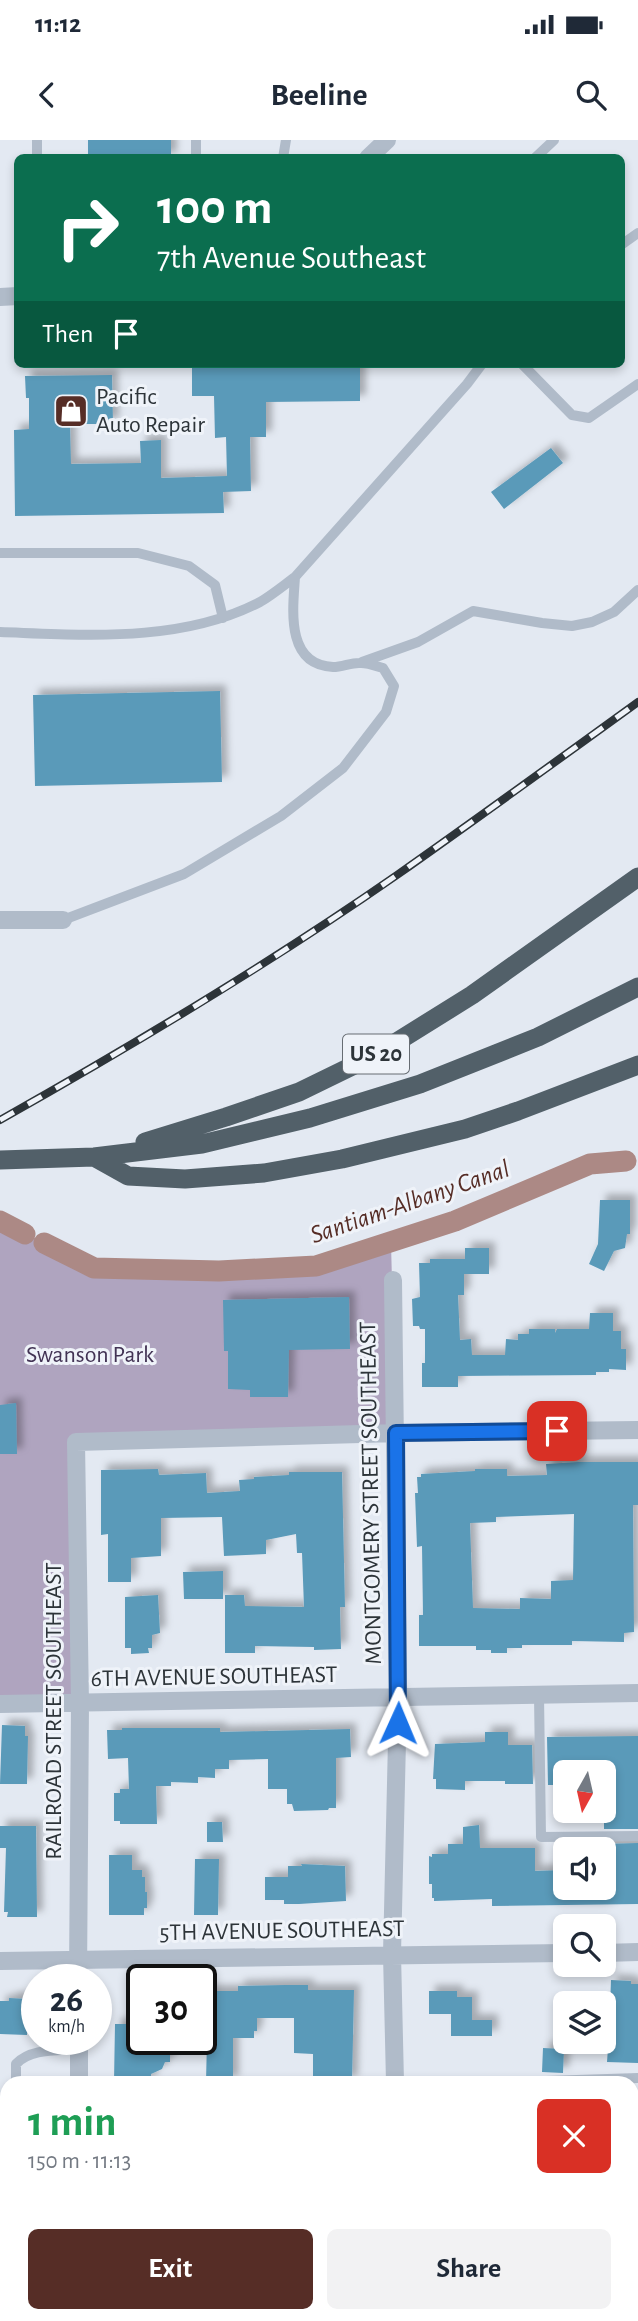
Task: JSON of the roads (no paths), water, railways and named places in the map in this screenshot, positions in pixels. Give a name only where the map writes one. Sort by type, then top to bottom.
[{"type":"highway","name":"US 20","points":[[0,1160],[94,1157],[299,1092],[379,1053],[472,995],[638,877]]},
{"type":"highway","points":[[94,1157],[202,1144],[310,1118],[420,1084],[538,1037],[638,987]]},
{"type":"highway","points":[[94,1157],[128,1176],[185,1179],[264,1173],[342,1159],[466,1129],[638,1065]]},
{"type":"street","points":[[372,154],[387,140]]},
{"type":"street","points":[[0,920],[63,920]]},
{"type":"street","name":"MONTGOMERY STREET SOUTHEAST","points":[[393,1280],[398,1698],[392,1954],[395,2076]]},
{"type":"street","points":[[396,1433],[638,1430]]},
{"type":"street","name":"RAILROAD STREET SOUTHEAST","points":[[77,1964],[80,1704],[76,1442],[396,1433]]},
{"type":"street","name":"6TH AVENUE SOUTHEAST","points":[[0,1704],[638,1693]]},
{"type":"street","points":[[616,1953],[638,1952]]},
{"type":"street","name":"5TH AVENUE SOUTHEAST","points":[[0,1961],[553,1953]]},
{"type":"street","points":[[79,2055],[79,2076]]},
{"type":"lane","points":[[539,154],[554,140]]},
{"type":"lane","points":[[0,632],[86,635],[168,631],[223,618],[262,601],[295,577],[479,368]]},
{"type":"lane","points":[[526,368],[572,415],[589,418],[638,384]]},
{"type":"lane","points":[[0,553],[138,553],[189,566],[215,585],[223,618]]},
{"type":"lane","points":[[295,577],[292,623],[296,637],[311,659],[335,667],[362,662],[418,642],[473,611],[572,626],[592,622],[614,612],[638,590]]},
{"type":"lane","points":[[63,920],[184,874],[281,816],[343,768],[386,712],[394,686],[383,668],[362,662]]},
{"type":"lane","points":[[539,1695],[541,1837],[638,1836]]},
{"type":"lane","points":[[16,2076],[16,2064],[28,2055]]},
{"type":"waterway","name":"Santiam-Albany Canal","points":[[44,1243],[94,1268],[219,1271],[316,1266],[455,1221],[590,1164],[626,1161]]},
{"type":"waterway","name":"Santiam-Albany Canal","points":[[0,1221],[25,1234]]},
{"type":"railway","points":[[0,1120],[151,1033],[300,940],[488,811],[638,702]]},
{"type":"place","name":"Pacific Auto Repair","points":[[71,411]]},
{"type":"park label","name":"Swanson Park","points":[[90,1355]]}]
